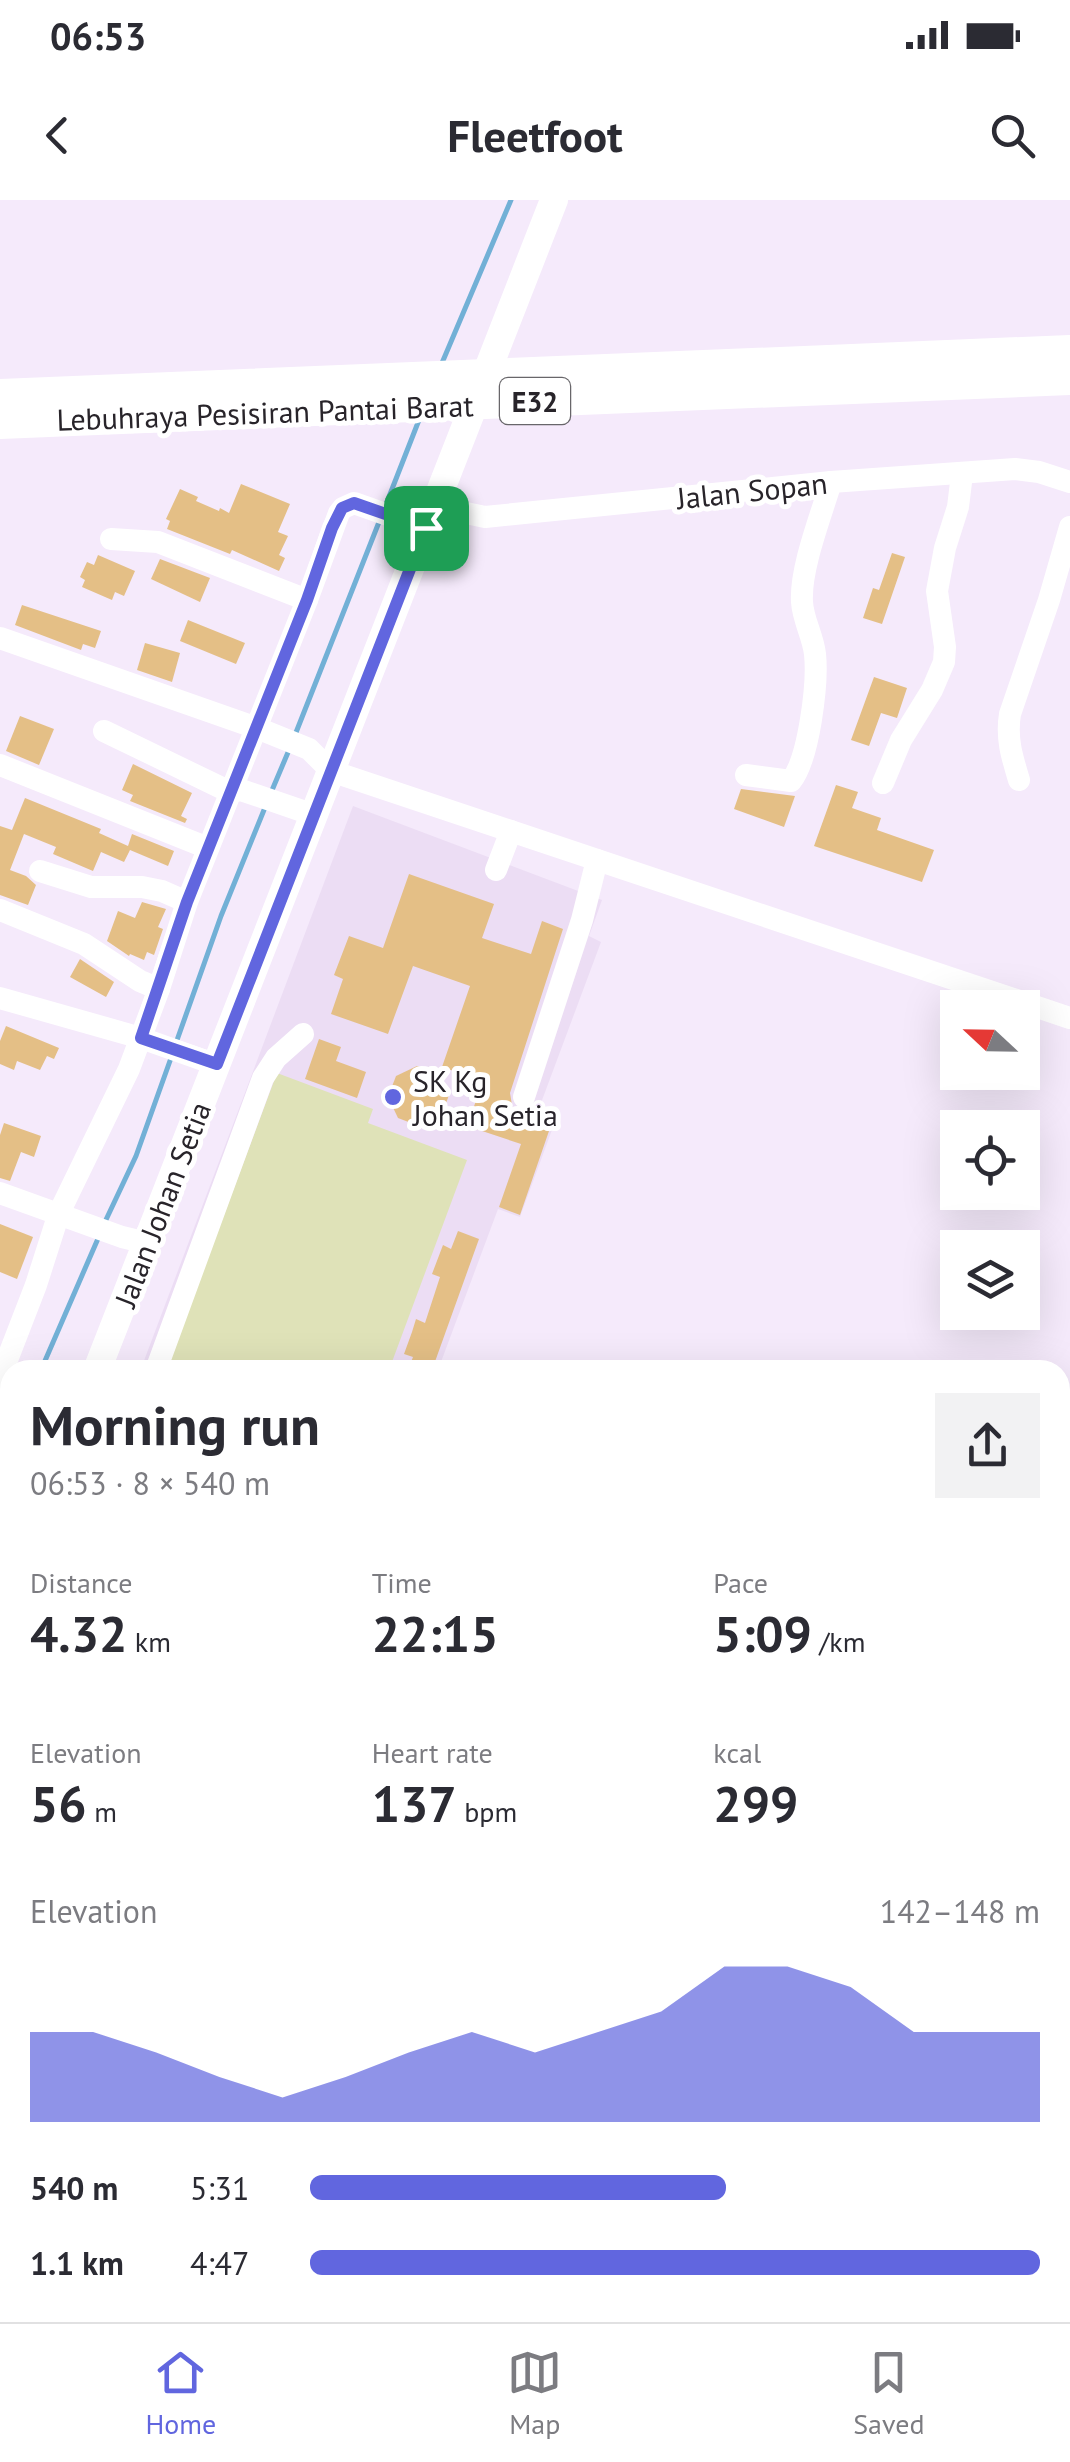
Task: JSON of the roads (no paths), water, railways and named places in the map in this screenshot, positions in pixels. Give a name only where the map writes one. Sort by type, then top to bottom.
[{"type":"highway","name":"Lebuhraya Pesisiran Pantai Barat","points":[[0,395],[1070,351]]},
{"type":"highway","name":"Lebuhraya Pesisiran Pantai Barat","points":[[0,423],[1070,379]]},
{"type":"main road","name":"Jalan Johan Setia","points":[[100,1360],[135,1240],[206,1061],[314,815],[554,200]]},
{"type":"street","name":"Jalan Sopan","points":[[307,600],[339,513],[354,503],[398,519],[466,513],[484,517],[830,482],[1015,470],[1039,472],[1070,482]]},
{"type":"street","points":[[883,783],[900,740],[940,677],[944,662],[937,591],[962,474]]},
{"type":"street","points":[[746,775],[791,781],[802,756],[816,684],[814,650],[802,603],[803,583],[830,482]]},
{"type":"street","points":[[1018,780],[1008,745],[1010,714],[1070,527]]},
{"type":"street","points":[[7,1360],[80,1168],[146,1040],[187,902],[261,730],[307,600],[158,542],[110,539]]},
{"type":"street","points":[[0,638],[261,730],[309,750],[331,772],[1070,1018]]},
{"type":"street","points":[[104,731],[236,791],[314,815]]},
{"type":"street","points":[[0,766],[208,848]]},
{"type":"street","points":[[496,870],[511,832]]},
{"type":"street","points":[[524,1097],[582,920],[596,860]]},
{"type":"street","points":[[40,870],[92,887],[142,887],[187,902]]},
{"type":"street","points":[[0,910],[84,944],[159,989]]},
{"type":"street","points":[[0,998],[206,1061]]},
{"type":"street","points":[[160,1360],[263,1078],[276,1058],[302,1034]]},
{"type":"street","points":[[0,1193],[135,1240]]},
{"type":"waterway","points":[[442,363],[511,200]]},
{"type":"waterway","points":[[385,507],[419,420]]},
{"type":"waterway","points":[[295,735],[381,517]]},
{"type":"waterway","points":[[270,795],[289,750]]},
{"type":"waterway","points":[[176,1043],[266,805]]},
{"type":"waterway","points":[[104,1224],[136,1156],[171,1058]]},
{"type":"waterway","points":[[45,1360],[100,1234]]},
{"type":"place","name":"SK Kg Johan Setia","points":[[393,1097]]}]
